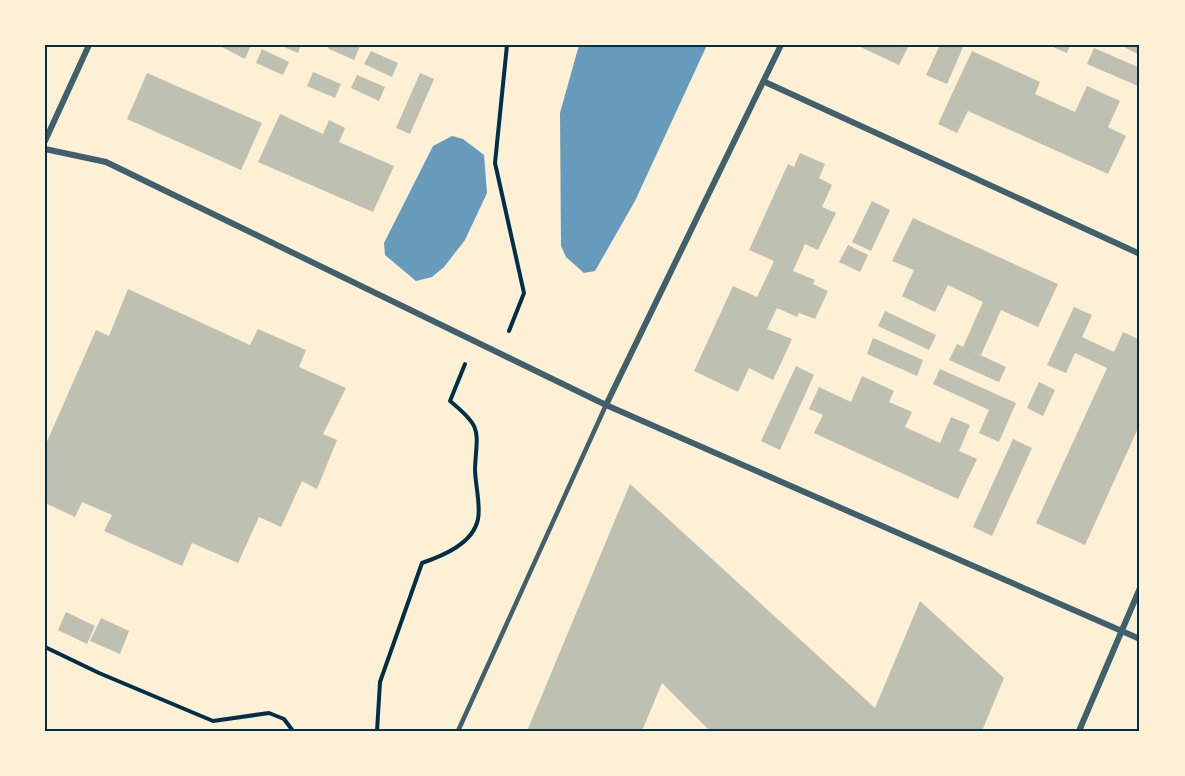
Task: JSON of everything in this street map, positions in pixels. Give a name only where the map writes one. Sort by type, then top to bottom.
[{"type":"street","points":[[45,141],[89,45]]},
{"type":"street","points":[[606,405],[782,45]]},
{"type":"street","points":[[765,82],[1140,254]]},
{"type":"street","points":[[45,149],[105,162],[606,405],[1140,639]]},
{"type":"street","points":[[1079,731],[1140,588]]},
{"type":"lane","points":[[458,731],[606,405]]},
{"type":"path","points":[[500,353],[524,294],[495,163],[507,45]]},
{"type":"path","points":[[377,731],[380,682],[422,563],[446,555],[466,538],[478,520],[475,469],[479,435],[467,414],[450,401],[474,341]]},
{"type":"path","points":[[45,647],[99,673],[213,721],[269,713],[284,719],[293,731]]},
{"type":"water","points":[[579,45],[707,45],[635,201],[595,271],[584,273],[566,257],[561,246],[560,113]]},
{"type":"water","points":[[452,136],[463,139],[484,155],[487,193],[465,240],[444,267],[432,277],[416,281],[385,255],[384,243],[433,146]]},
{"type":"building","points":[[218,45],[251,45],[245,59]]},
{"type":"building","points":[[279,45],[301,45],[298,53]]},
{"type":"building","points":[[327,45],[360,46],[354,60],[329,49]]},
{"type":"building","points":[[856,45],[909,45],[899,65]]},
{"type":"building","points":[[940,45],[964,45],[947,84],[926,75]]},
{"type":"building","points":[[1048,45],[1070,45],[1067,53]]},
{"type":"building","points":[[1120,45],[1140,45],[1140,55]]},
{"type":"building","points":[[1094,48],[1140,68],[1138,86],[1087,64]]},
{"type":"building","points":[[262,49],[289,62],[283,75],[256,63]]},
{"type":"building","points":[[371,51],[398,63],[392,77],[364,64]]},
{"type":"building","points":[[972,51],[1040,82],[1035,94],[1075,112],[1087,86],[1120,101],[1108,127],[1126,136],[1108,174],[968,111],[957,133],[938,124]]},
{"type":"building","points":[[313,72],[341,84],[335,98],[307,86]]},
{"type":"building","points":[[147,73],[262,123],[241,170],[127,119]]},
{"type":"building","points":[[420,73],[434,79],[410,134],[396,128]]},
{"type":"building","points":[[357,75],[385,87],[379,101],[351,88]]},
{"type":"building","points":[[280,114],[323,134],[329,120],[345,128],[339,142],[394,166],[373,212],[258,162]]},
{"type":"building","points":[[800,153],[825,164],[819,178],[832,185],[822,207],[836,213],[818,250],[805,244],[793,271],[815,280],[813,284],[828,291],[815,319],[799,313],[797,317],[777,308],[767,329],[792,339],[782,361],[773,380],[749,368],[738,392],[694,371],[733,286],[757,297],[774,261],[749,250],[788,164],[794,167]]},
{"type":"building","points":[[872,201],[890,210],[871,251],[852,242]]},
{"type":"building","points":[[913,218],[1058,284],[1038,327],[1001,310],[981,355],[963,347],[983,302],[948,285],[935,312],[902,296],[914,270],[892,261]]},
{"type":"building","points":[[848,245],[868,255],[860,272],[839,262]]},
{"type":"building","points":[[128,289],[250,345],[258,329],[306,350],[299,367],[346,388],[323,434],[337,440],[317,489],[302,481],[281,527],[259,517],[238,563],[192,543],[182,566],[104,531],[112,515],[82,502],[75,517],[45,503],[45,446],[96,330],[109,336]]},
{"type":"building","points":[[1074,307],[1092,315],[1082,337],[1114,352],[1123,332],[1140,340],[1140,424],[1085,545],[1036,523],[1107,368],[1075,353],[1066,373],[1047,365]]},
{"type":"building","points":[[885,311],[936,335],[929,350],[878,326]]},
{"type":"building","points":[[873,338],[923,360],[917,376],[867,354]]},
{"type":"building","points":[[957,344],[1006,367],[999,382],[949,360]]},
{"type":"building","points":[[796,366],[814,375],[780,450],[761,441]]},
{"type":"building","points":[[940,369],[1016,403],[999,442],[979,433],[989,410],[933,384]]},
{"type":"building","points":[[862,376],[894,391],[889,402],[912,412],[905,427],[940,443],[951,417],[970,425],[959,451],[977,459],[958,499],[814,433],[823,415],[809,409],[819,387],[851,402]]},
{"type":"building","points":[[1039,382],[1055,390],[1043,416],[1027,408]]},
{"type":"building","points":[[1013,439],[1032,448],[992,536],[973,527]]},
{"type":"building","points":[[630,484],[875,708],[920,601],[1004,678],[982,731],[710,731],[662,683],[642,731],[527,731]]},
{"type":"building","points":[[66,612],[95,626],[87,644],[58,630]]},
{"type":"building","points":[[101,618],[129,631],[120,654],[90,641]]}]
